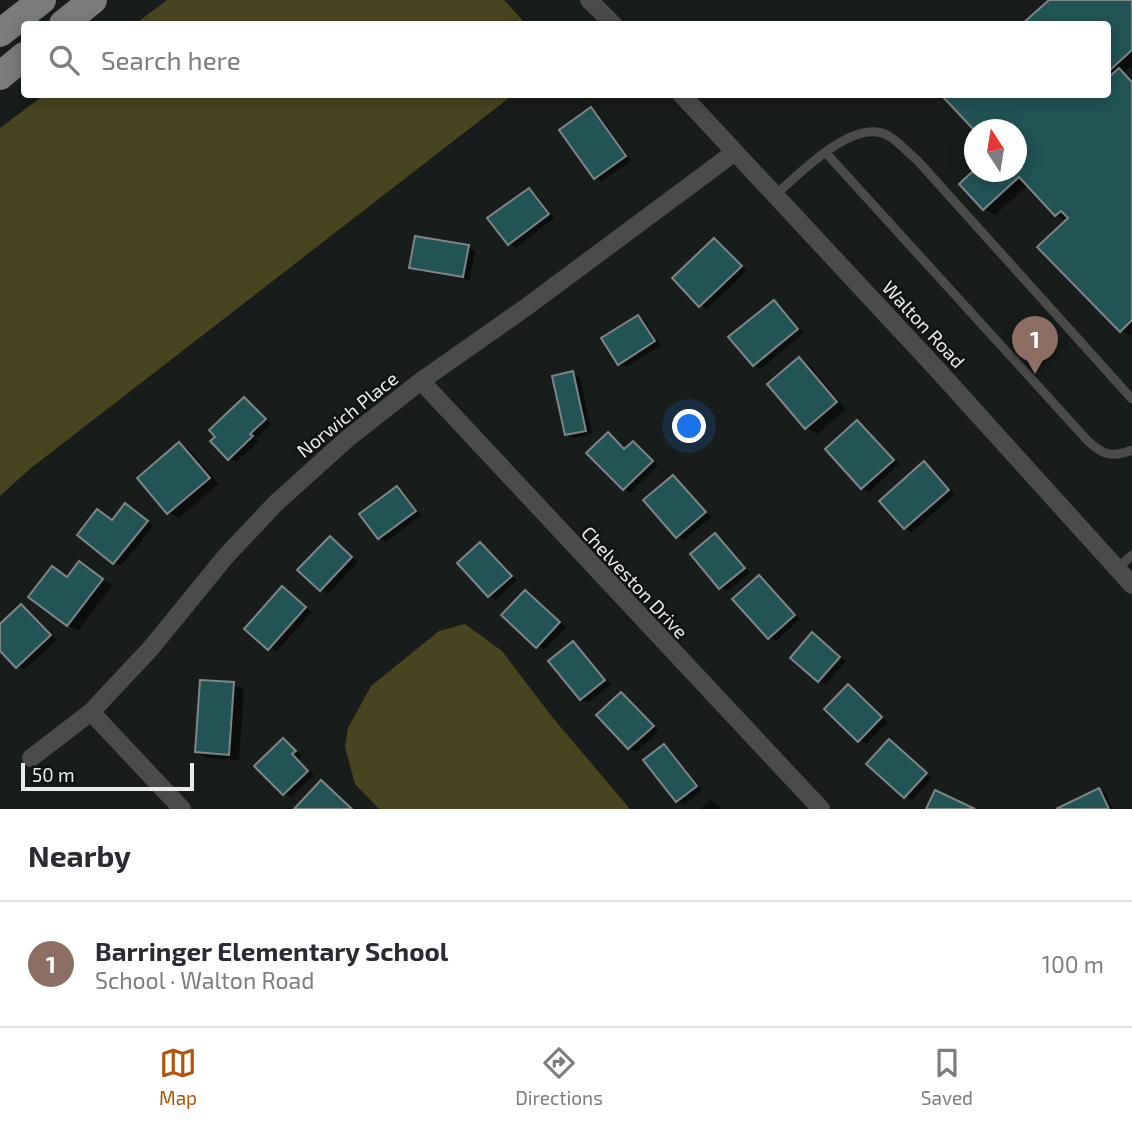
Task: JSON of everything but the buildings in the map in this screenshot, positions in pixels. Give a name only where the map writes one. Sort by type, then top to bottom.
[{"type":"main road","points":[[7,23],[42,0]]},
{"type":"main road","points":[[67,21],[93,0]]},
{"type":"main road","points":[[0,76],[21,58]]},
{"type":"street","points":[[589,0],[610,21]]},
{"type":"street","name":"Walton Road","points":[[685,98],[935,367],[1132,585]]},
{"type":"street","name":"Norwich Place","points":[[31,758],[91,712],[151,648],[226,556],[275,504],[347,439],[421,381],[525,308],[734,152]]},
{"type":"street","name":"Chelveston Drive","points":[[421,381],[821,809]]},
{"type":"street","points":[[91,712],[182,809]]},
{"type":"lane","points":[[775,195],[847,137],[867,131],[887,135],[916,160],[1132,399]]},
{"type":"lane","points":[[826,153],[1098,451],[1114,455],[1132,450]]},
{"type":"lane","points":[[1117,569],[1132,555]]},
{"type":"shaded area","points":[[167,0],[504,0],[523,21],[139,21]]},
{"type":"shaded area","points":[[40,98],[509,98],[31,468],[0,496],[0,128]]},
{"type":"shaded area","points":[[465,624],[502,651],[553,718],[630,809],[379,809],[355,784],[345,747],[348,728],[371,686],[439,631]]},
{"type":"place","name":"Barringer Elementary School","points":[[1035,374]]}]
